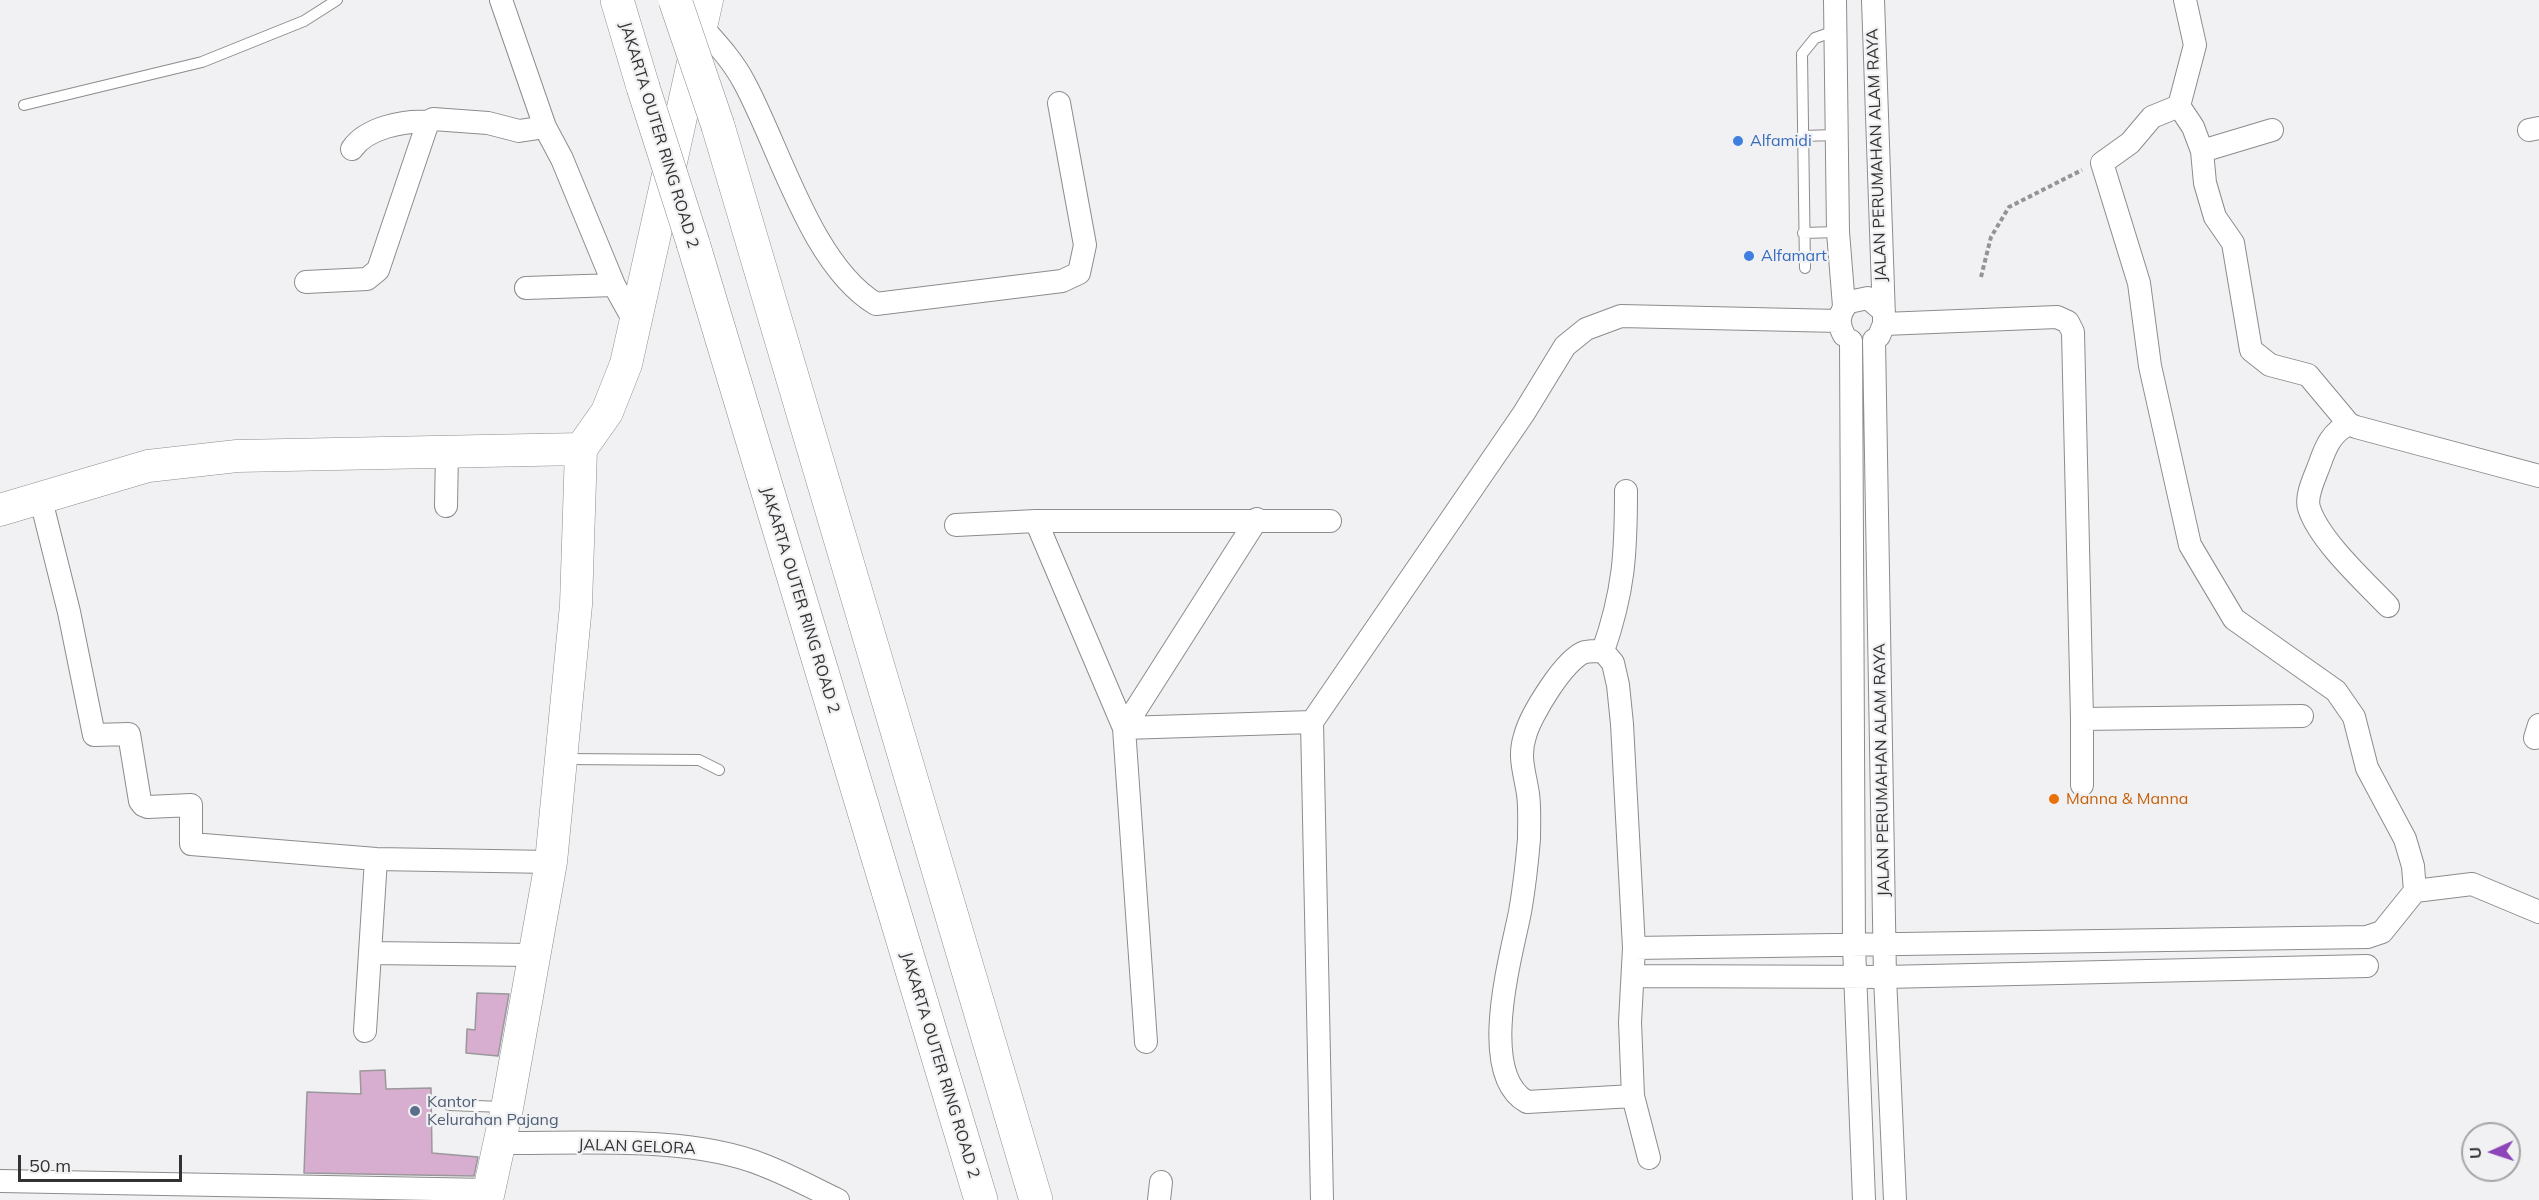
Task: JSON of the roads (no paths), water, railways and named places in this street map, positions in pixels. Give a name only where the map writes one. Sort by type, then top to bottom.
[{"type":"highway","name":"JAKARTA OUTER RING ROAD 2","points":[[617,0],[693,243],[981,1200]]},
{"type":"highway","points":[[675,0],[718,126],[1036,1200]]},
{"type":"main road","points":[[488,1195],[507,1108],[551,862],[576,605],[581,449],[607,412],[626,364],[704,13]]},
{"type":"main road","points":[[0,510],[40,496],[148,466],[237,456],[581,449]]},
{"type":"street","points":[[501,0],[545,127],[562,159],[614,285],[634,321]]},
{"type":"street","points":[[1835,0],[1838,232],[1844,336],[1851,341],[1867,343],[1880,325]]},
{"type":"street","name":"JALAN PERUMAHAN ALAM RAYA","points":[[1873,0],[1880,325],[1885,977],[1895,1200]]},
{"type":"street","points":[[2186,0],[2195,45],[2179,105],[2193,127],[2202,151],[2205,183],[2215,217],[2233,243],[2251,350],[2270,365],[2308,375],[2349,424],[2539,476]]},
{"type":"street","points":[[704,13],[744,80],[805,214],[837,268],[858,293],[876,304],[1062,281],[1078,273],[1085,245],[1059,103]]},
{"type":"street","points":[[1634,948],[2367,937],[2382,932],[2415,891],[2413,866],[2405,839],[2367,768],[2354,717],[2336,691],[2234,619],[2190,545],[2150,366],[2139,283],[2115,153],[2152,117],[2179,105]]},
{"type":"street","points":[[352,148],[364,135],[414,121],[428,122],[433,119],[488,123],[519,131],[545,127]]},
{"type":"street","points":[[306,282],[367,279],[378,270],[428,122]]},
{"type":"street","points":[[2202,151],[2272,130]]},
{"type":"street","points":[[526,288],[614,285]]},
{"type":"street","points":[[1322,1200],[1312,722],[1524,413],[1565,346],[1586,329],[1620,316],[1842,314],[1855,299],[1868,298],[1880,325]]},
{"type":"street","points":[[1880,325],[2056,317],[2068,322],[2073,332],[2082,785]]},
{"type":"street","name":"JALAN PERUMAHAN ALAM RAYA","points":[[1851,341],[1854,946],[1864,1200]]},
{"type":"street","points":[[2349,424],[2340,428],[2326,446],[2309,495],[2309,507],[2334,549],[2388,606]]},
{"type":"street","points":[[446,506],[447,452]]},
{"type":"street","points":[[1603,651],[1617,610],[1626,557],[1626,490]]},
{"type":"street","points":[[40,496],[69,612],[94,735],[129,734],[143,805],[190,805],[191,844],[376,859],[551,862]]},
{"type":"street","points":[[1124,728],[1257,519]]},
{"type":"street","points":[[956,525],[1036,521],[1257,519],[1330,521]]},
{"type":"street","points":[[1036,521],[1124,728],[1146,1042]]},
{"type":"street","points":[[1603,651],[1613,663],[1618,685],[1634,948],[1630,1022],[1633,1096],[1649,1158]]},
{"type":"street","points":[[1603,651],[1584,652],[1566,667],[1543,699],[1525,734],[1520,756],[1528,795],[1529,840],[1520,911],[1502,994],[1500,1037],[1506,1076],[1515,1095],[1527,1102],[1633,1096]]},
{"type":"street","points":[[2082,719],[2302,716]]},
{"type":"street","points":[[1124,728],[1312,722]]},
{"type":"street","points":[[365,1031],[376,859]]},
{"type":"street","points":[[2415,891],[2472,884],[2532,910]]},
{"type":"street","points":[[370,953],[533,955]]},
{"type":"street","points":[[1633,976],[1885,977],[2367,966]]},
{"type":"street","name":"JALAN GELORA","points":[[498,1143],[680,1146],[713,1151],[763,1164],[838,1200]]},
{"type":"street","points":[[0,1181],[488,1195]]},
{"type":"lane","points":[[24,105],[202,62],[304,21],[337,0]]},
{"type":"lane","points":[[1805,268],[1802,54],[1815,38],[1835,31]]},
{"type":"lane","points":[[1802,136],[1836,135]]},
{"type":"lane","points":[[1803,233],[1838,232]]},
{"type":"lane","points":[[561,759],[699,760],[719,770]]},
{"type":"lane","points":[[449,1105],[507,1108]]},
{"type":"place","name":"Alfamidi","points":[[1738,141]]},
{"type":"place","name":"Alfamart","points":[[1749,256]]},
{"type":"place","name":"Manna & Manna","points":[[2054,799]]},
{"type":"place","name":"Kantor Kelurahan Pajang","points":[[415,1111]]}]
